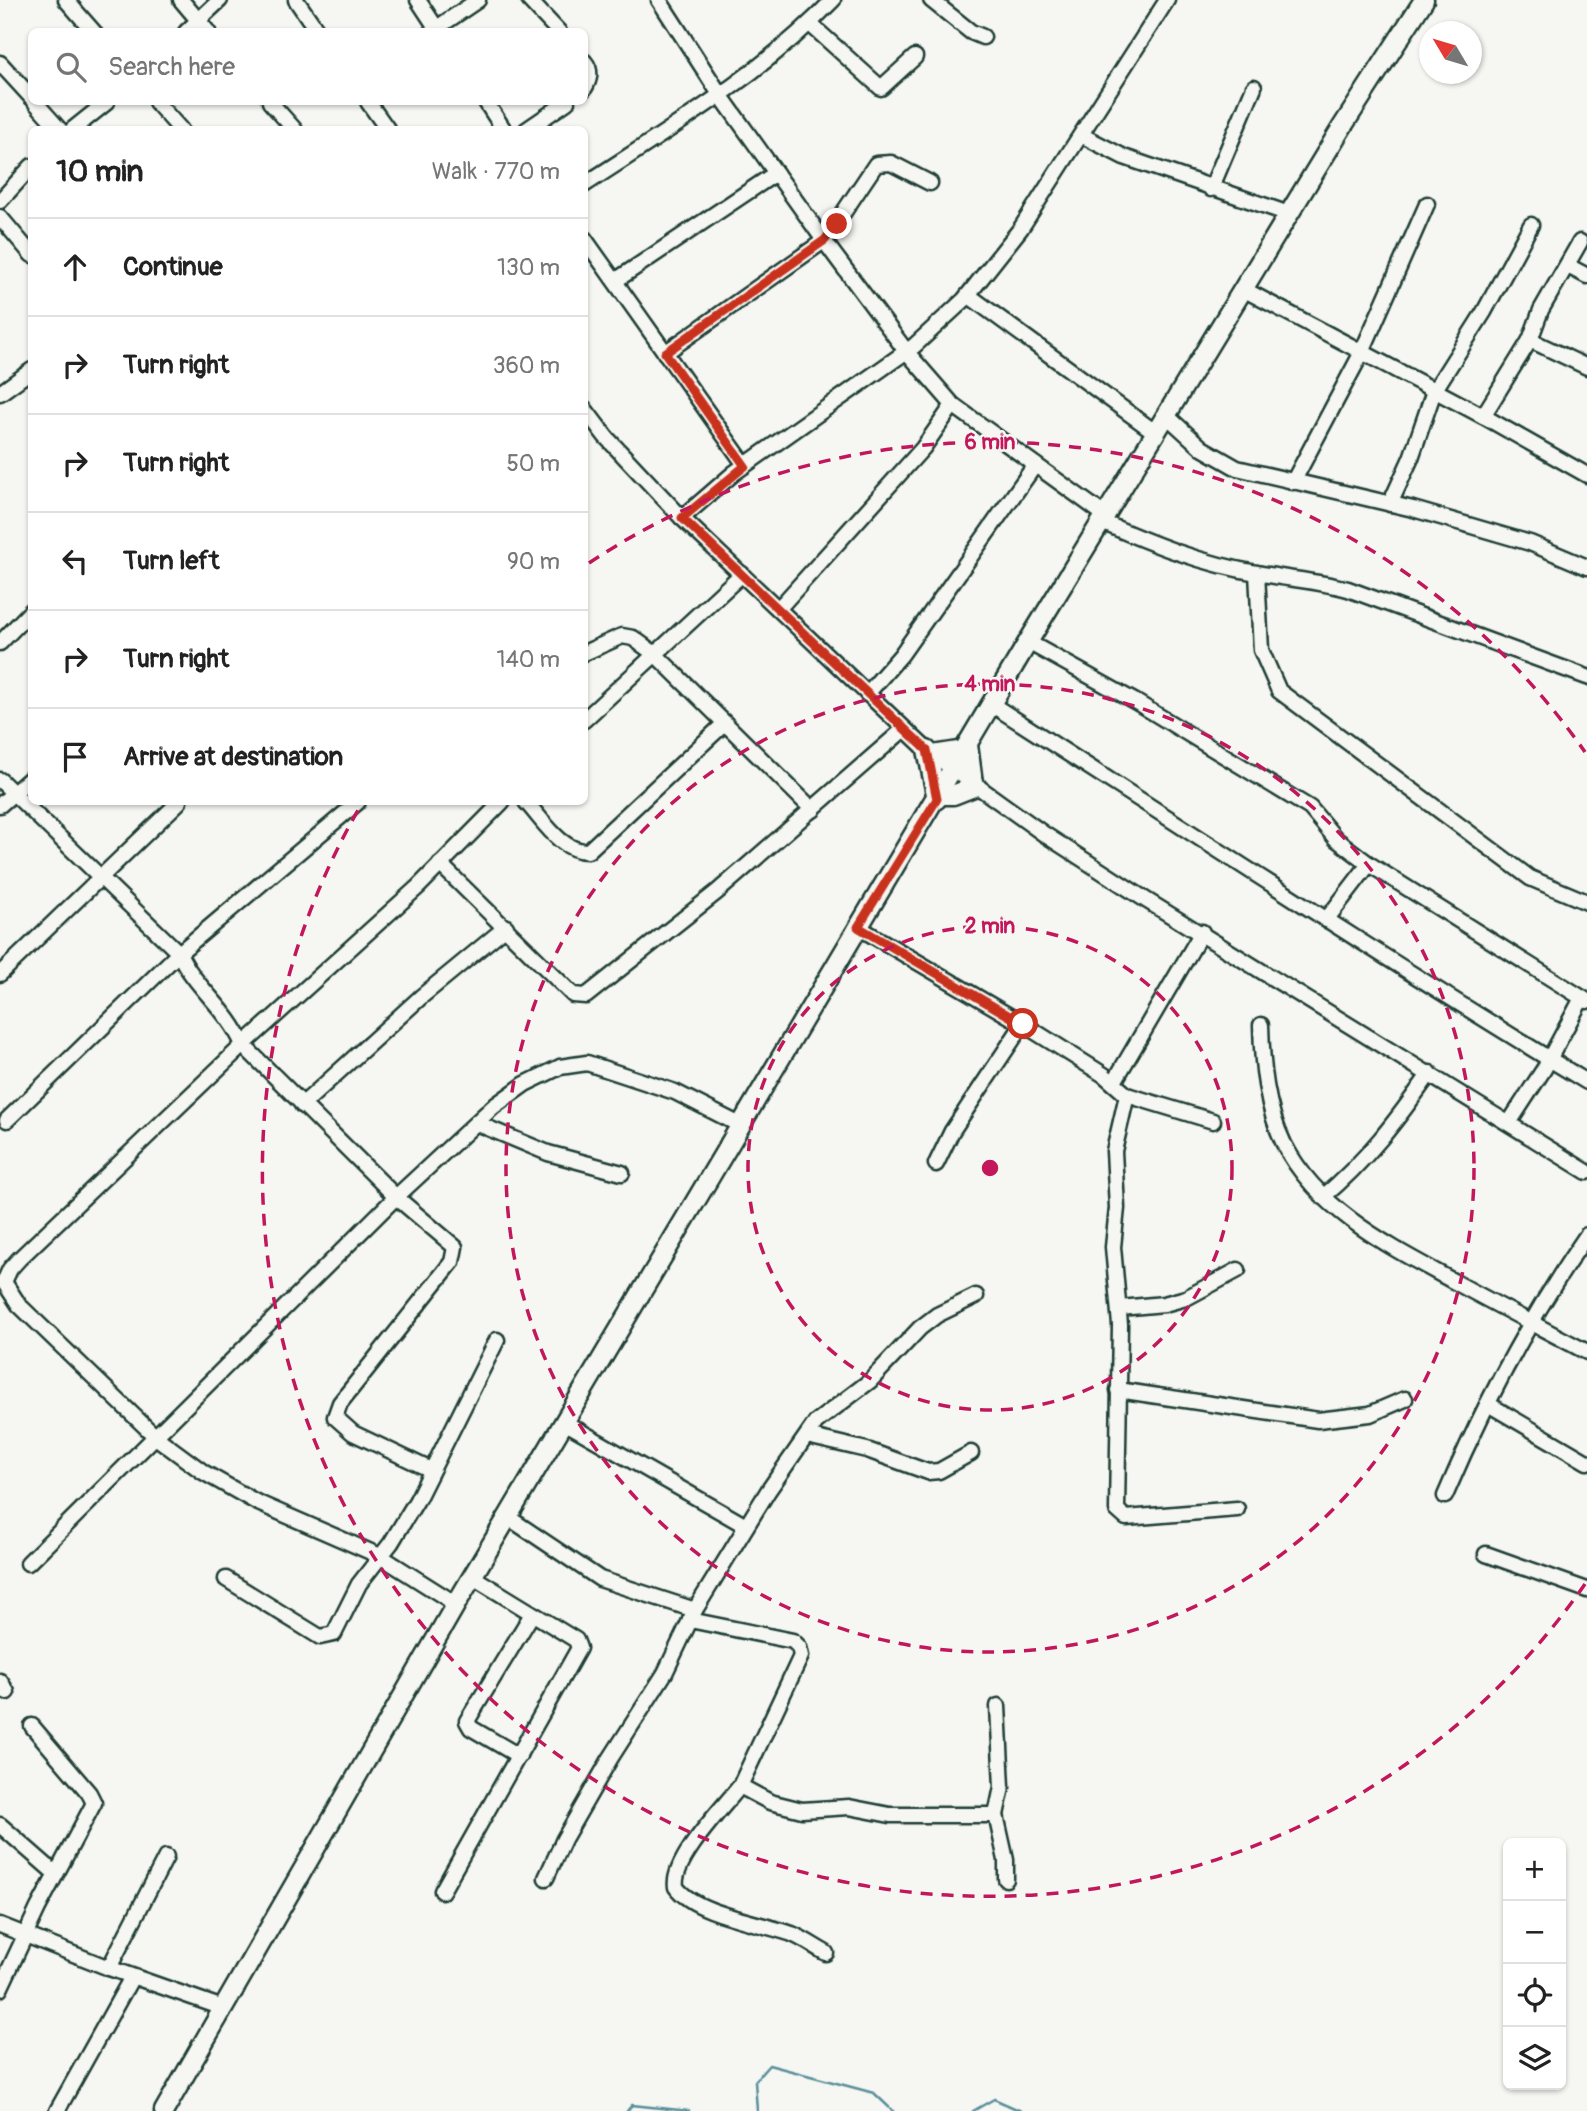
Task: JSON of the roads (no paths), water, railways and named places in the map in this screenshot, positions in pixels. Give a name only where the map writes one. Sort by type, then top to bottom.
[{"type":"main road","points":[[164,2111],[456,1604],[743,1126],[1028,642],[1289,214],[1424,0]]},
{"type":"main road","points":[[938,797],[930,752],[967,748]]},
{"type":"main road","points":[[938,797],[953,795],[974,785],[967,748]]},
{"type":"street","points":[[66,0],[90,28]]},
{"type":"street","points":[[181,0],[204,26],[220,0]]},
{"type":"street","points":[[296,0],[315,28]]},
{"type":"street","points":[[418,0],[435,28]]},
{"type":"street","points":[[439,28],[478,0]]},
{"type":"street","points":[[528,0],[555,28]]},
{"type":"street","points":[[659,0],[721,96],[906,351],[953,405],[1104,519],[1164,548],[1257,573],[1308,579],[1348,589],[1587,677]]},
{"type":"street","points":[[588,182],[721,96],[810,24],[834,0]]},
{"type":"street","points":[[931,0],[971,32],[983,37]]},
{"type":"street","points":[[682,518],[745,466],[906,351],[968,295],[1021,228],[1083,136],[1098,107],[1167,0]]},
{"type":"street","points":[[810,24],[881,88],[915,57]]},
{"type":"street","points":[[0,63],[28,94]]},
{"type":"street","points":[[588,65],[588,84]]},
{"type":"street","points":[[1211,189],[1254,87]]},
{"type":"street","points":[[38,105],[56,126]]},
{"type":"street","points":[[77,126],[103,105]]},
{"type":"street","points":[[159,105],[177,126]]},
{"type":"street","points":[[273,105],[291,126]]},
{"type":"street","points":[[370,105],[385,126]]},
{"type":"street","points":[[488,105],[502,126]]},
{"type":"street","points":[[532,126],[563,105]]},
{"type":"street","points":[[1083,136],[1124,157],[1289,214]]},
{"type":"street","points":[[665,353],[825,240],[876,164],[891,163],[930,183]]},
{"type":"street","points":[[0,201],[28,170]]},
{"type":"street","points":[[615,281],[776,173]]},
{"type":"street","points":[[1293,482],[1361,354],[1427,204]]},
{"type":"street","points":[[0,217],[28,251]]},
{"type":"street","points":[[1390,504],[1411,458],[1434,391],[1484,312],[1531,225]]},
{"type":"street","points":[[1483,416],[1530,340],[1550,293],[1580,242]]},
{"type":"street","points":[[588,244],[745,466]]},
{"type":"street","points":[[1568,266],[1587,276]]},
{"type":"street","points":[[1243,289],[1361,354],[1483,416],[1587,475]]},
{"type":"street","points":[[968,295],[1156,433]]},
{"type":"street","points":[[1530,340],[1587,367]]},
{"type":"street","points":[[0,393],[28,373]]},
{"type":"street","points":[[779,608],[923,448],[953,405]]},
{"type":"street","points":[[588,413],[606,437],[682,518],[779,608],[903,730],[954,771],[1044,834],[1587,1172]]},
{"type":"street","points":[[1167,416],[1202,448],[1224,463],[1390,504],[1530,543],[1587,567]]},
{"type":"street","points":[[867,694],[901,655],[1035,465]]},
{"type":"street","points":[[1257,573],[1261,650],[1279,691],[1530,878],[1587,902]]},
{"type":"street","points":[[588,716],[743,574]]},
{"type":"street","points":[[0,643],[28,614]]},
{"type":"street","points":[[588,651],[622,636],[633,638],[655,654],[813,810]]},
{"type":"street","points":[[1028,642],[1136,702],[1310,808],[1336,839],[1369,864],[1585,1000],[1509,1123]]},
{"type":"street","points":[[991,704],[1326,920],[1587,1082]]},
{"type":"street","points":[[529,805],[563,843],[578,851],[589,851],[725,723]]},
{"type":"street","points":[[440,864],[573,995],[586,996],[718,892],[903,730]]},
{"type":"street","points":[[0,780],[179,953],[188,973],[235,1026],[243,1045],[396,1197],[451,1241],[456,1254],[431,1290],[340,1403],[335,1416],[353,1433],[431,1470]]},
{"type":"street","points":[[0,805],[28,780]]},
{"type":"street","points":[[0,974],[176,805]]},
{"type":"street","points":[[7,1120],[179,953],[354,805]]},
{"type":"street","points":[[456,1604],[380,1556],[227,1487],[157,1437],[19,1305],[2,1282],[19,1259],[243,1045],[440,864],[499,805]]},
{"type":"street","points":[[1326,920],[1369,864]]},
{"type":"street","points":[[302,1105],[422,996],[506,927]]},
{"type":"street","points":[[858,927],[1023,1024],[1114,1082],[1127,1095],[1213,1121]]},
{"type":"street","points":[[1114,1082],[1202,932]]},
{"type":"street","points":[[936,1164],[952,1131],[1023,1024]]},
{"type":"street","points":[[1261,1024],[1266,1088],[1276,1121],[1285,1144],[1323,1197],[1387,1244],[1587,1352]]},
{"type":"street","points":[[28,1563],[396,1197],[507,1095],[540,1075],[579,1063],[599,1066],[676,1092],[743,1126]]},
{"type":"street","points":[[1323,1197],[1345,1179],[1393,1126],[1430,1073]]},
{"type":"street","points":[[1127,1095],[1114,1150],[1117,1208],[1113,1247],[1120,1308],[1115,1471],[1118,1514],[1126,1518],[1237,1509]]},
{"type":"street","points":[[476,1123],[548,1153],[622,1173]]},
{"type":"street","points":[[1445,1496],[1530,1323],[1585,1241]]},
{"type":"street","points":[[1120,1308],[1164,1304],[1186,1298],[1238,1270]]},
{"type":"street","points":[[546,1878],[564,1839],[664,1673],[693,1615],[746,1526],[807,1436],[827,1412],[870,1381],[920,1328],[937,1315],[976,1296]]},
{"type":"street","points":[[226,1579],[320,1637],[327,1638],[334,1634],[359,1584],[403,1525],[497,1340]]},
{"type":"street","points":[[1118,1390],[1318,1420],[1370,1414],[1405,1399]]},
{"type":"street","points":[[1488,1404],[1587,1462]]},
{"type":"street","points":[[564,1422],[746,1526]]},
{"type":"street","points":[[807,1436],[867,1450],[928,1472],[939,1471],[971,1453]]},
{"type":"street","points":[[509,1518],[600,1578],[693,1615],[793,1641],[799,1647],[801,1656],[740,1786],[702,1828],[677,1877],[676,1888],[684,1896],[746,1924],[789,1933],[826,1953]]},
{"type":"street","points":[[1486,1554],[1587,1590]]},
{"type":"street","points":[[442,1891],[579,1648],[576,1640],[472,1577]]},
{"type":"street","points":[[519,1756],[471,1728],[467,1721],[532,1614]]},
{"type":"street","points":[[998,1706],[1002,1787],[996,1815],[1006,1860],[1006,1879]]},
{"type":"street","points":[[0,1989],[94,1803],[89,1793],[32,1726]]},
{"type":"street","points":[[740,1786],[770,1802],[802,1810],[849,1807],[890,1815],[996,1815]]},
{"type":"street","points":[[0,1825],[56,1874]]},
{"type":"street","points":[[109,1968],[166,1857]]},
{"type":"street","points":[[0,1925],[132,1977],[223,2008]]},
{"type":"street","points":[[57,2111],[132,1977]]},
{"type":"waterway","points":[[757,2111],[755,2081],[769,2065],[874,2093],[893,2111]]},
{"type":"waterway","points":[[973,2111],[994,2099],[1021,2111]]},
{"type":"waterway","points":[[627,2111],[632,2105],[689,2111]]}]
